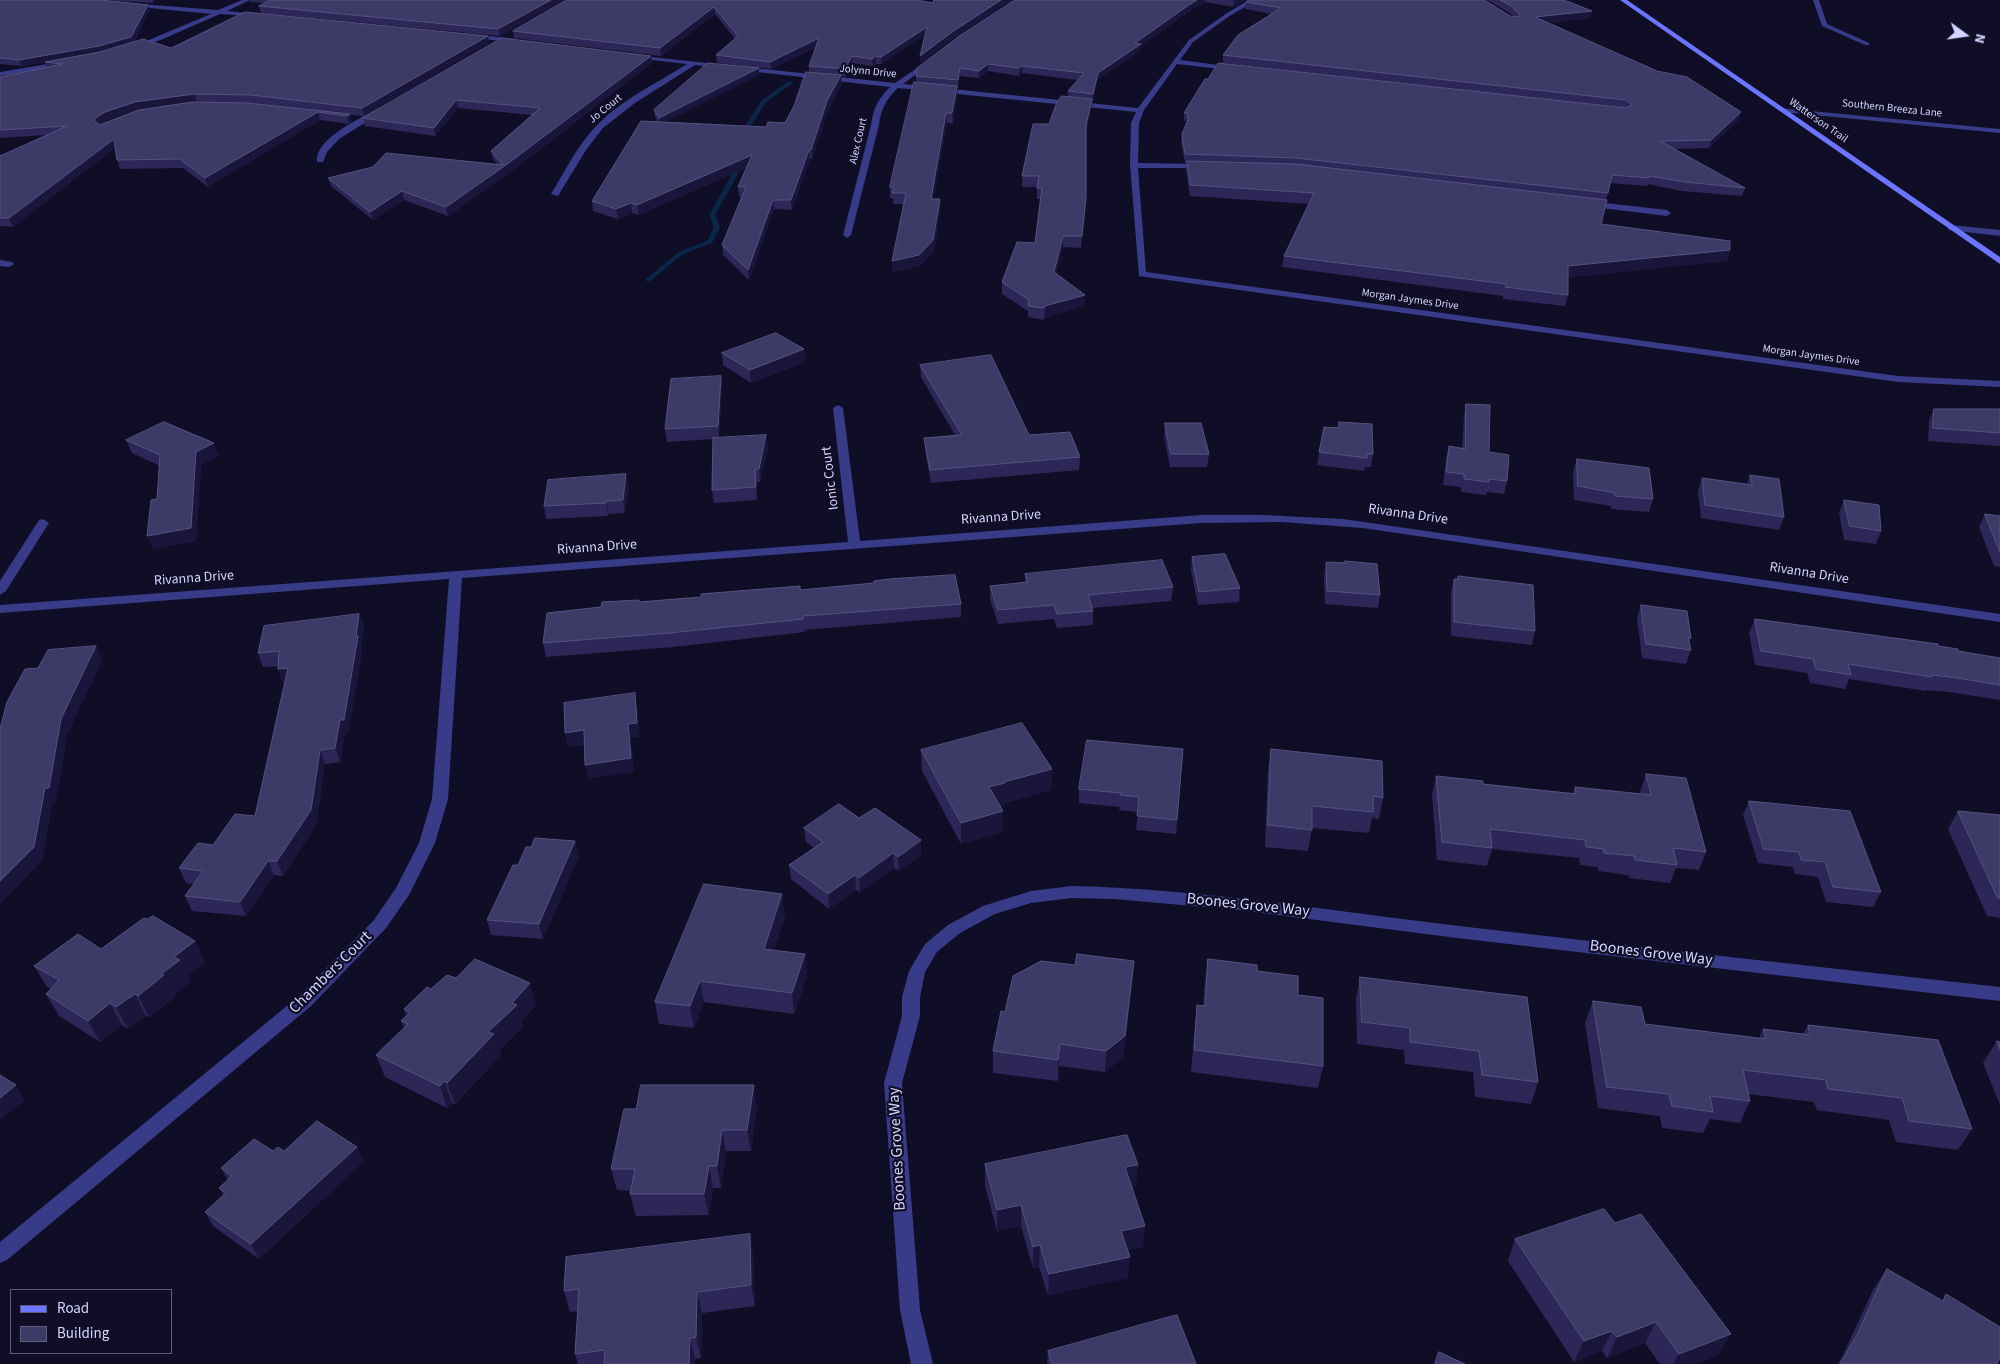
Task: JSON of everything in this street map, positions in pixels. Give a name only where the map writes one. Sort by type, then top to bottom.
[{"type":"main road","name":"Watterson Trail","points":[[1623,0],[2000,261]]},
{"type":"street","points":[[129,49],[155,40],[247,0]]},
{"type":"street","name":"Morgan Jaymes Drive","points":[[1254,0],[1228,14],[1191,41],[1140,110],[1135,123],[1134,165],[1142,274],[1898,379],[2000,384]]},
{"type":"street","points":[[1816,0],[1824,25],[1867,44]]},
{"type":"street","points":[[125,4],[270,17]]},
{"type":"street","points":[[493,45],[518,31]]},
{"type":"street","points":[[463,36],[525,42]]},
{"type":"street","name":"Alex Court","points":[[847,235],[875,126],[877,111],[884,98],[941,54]]},
{"type":"street","name":"Jolynn Drive","points":[[624,55],[898,86],[1140,110]]},
{"type":"street","points":[[0,74],[72,62]]},
{"type":"street","points":[[1175,62],[1243,70]]},
{"type":"street","name":"Jo Court","points":[[555,194],[592,135],[601,125],[693,64]]},
{"type":"street","points":[[320,160],[321,152],[333,139],[391,105]]},
{"type":"street","name":"Southern Breeza Lane","points":[[1782,110],[2000,131]]},
{"type":"street","points":[[346,118],[365,120]]},
{"type":"street","points":[[1134,165],[1209,166]]},
{"type":"street","points":[[1580,203],[1667,213]]},
{"type":"street","points":[[1951,228],[2000,233]]},
{"type":"street","name":"Ionic Court","points":[[838,408],[854,544]]},
{"type":"street","name":"Rivanna Drive","points":[[0,609],[1201,519],[1316,520],[1363,524],[1492,541],[2000,618]]},
{"type":"street","points":[[0,591],[43,523]]},
{"type":"street","name":"Chambers Court","points":[[0,1254],[305,1001],[380,924],[403,891],[427,843],[440,799],[456,574]]},
{"type":"street","name":"Boones Grove Way","points":[[922,1364],[910,1310],[893,1083],[911,1016],[911,997],[917,971],[931,948],[954,929],[989,910],[1031,897],[1072,892],[1114,893],[1239,904],[1457,932],[2000,994]]},
{"type":"building","points":[[0,0],[101,0],[148,5],[131,37],[99,46],[19,60],[0,58]]},
{"type":"building","points":[[271,0],[551,0],[498,29],[259,6]]},
{"type":"building","points":[[567,0],[917,0],[933,3],[934,0],[1001,0],[952,32],[920,56],[927,27],[881,57],[876,56],[872,59],[852,56],[845,69],[809,66],[819,38],[770,62],[716,55],[738,36],[714,7],[660,48],[513,31]]},
{"type":"building","points":[[1015,0],[1197,0],[1135,43],[1141,44],[1098,73],[1093,94],[1068,91],[1084,73],[1022,66],[1019,68],[988,64],[979,71],[960,68],[958,80],[916,76],[917,68],[958,37]]},
{"type":"building","points":[[1249,0],[1484,0],[1512,17],[1520,16],[1520,14],[1510,5],[1500,0],[1564,0],[1592,11],[1535,17],[1657,71],[1687,77],[1741,112],[1711,140],[1660,141],[1745,188],[1649,176],[1649,178],[1612,175],[1608,193],[1296,158],[1185,154],[1182,134],[1189,117],[1187,117],[1188,113],[1184,113],[1205,79],[1208,79],[1218,63],[1626,108],[1632,105],[1626,100],[1223,55],[1238,35],[1281,8],[1246,2]]},
{"type":"building","points":[[245,12],[488,36],[362,108],[251,95],[194,94],[135,102],[105,112],[93,120],[100,125],[139,110],[192,102],[247,103],[350,114],[347,116],[318,112],[205,178],[180,159],[117,160],[114,139],[9,218],[0,218],[0,156],[67,126],[0,130],[0,77],[63,64],[45,62],[100,52],[143,39],[171,48]]},
{"type":"building","points":[[502,38],[651,56],[506,165],[446,207],[402,191],[370,212],[328,178],[373,167],[386,153],[503,165],[491,151],[540,108],[456,100],[434,128],[363,118]]},
{"type":"building","points":[[708,63],[759,68],[659,118],[654,110]]},
{"type":"building","points":[[806,72],[841,75],[827,101],[811,150],[809,150],[791,200],[773,200],[748,270],[722,245],[746,187],[738,187],[752,155],[637,205],[631,203],[616,209],[592,201],[641,121],[766,127],[768,122],[785,123],[794,106]]},
{"type":"building","points":[[914,82],[957,86],[952,113],[946,113],[931,199],[940,199],[933,240],[919,255],[892,261],[906,193],[892,193],[894,187],[890,187]]},
{"type":"building","points":[[1062,96],[1092,99],[1086,125],[1086,198],[1082,236],[1063,236],[1054,272],[1085,295],[1045,306],[1044,308],[1028,306],[1029,300],[1002,282],[1017,242],[1035,243],[1042,188],[1037,188],[1039,176],[1022,176],[1033,124],[1049,124],[1057,102]]},
{"type":"building","points":[[1187,161],[1296,164],[1607,200],[1601,224],[1730,241],[1730,250],[1568,266],[1568,295],[1505,287],[1506,284],[1284,256],[1314,193],[1191,185]]},
{"type":"building","points":[[776,333],[804,349],[750,370],[722,353]]},
{"type":"building","points":[[991,355],[1029,435],[1070,432],[1080,457],[930,470],[924,438],[962,435],[920,365]]},
{"type":"building","points":[[721,376],[718,426],[665,429],[671,379]]},
{"type":"building","points":[[1466,404],[1490,405],[1489,452],[1509,455],[1507,481],[1489,479],[1489,482],[1464,479],[1464,474],[1446,472],[1449,446],[1465,449]]},
{"type":"building","points":[[1934,409],[2000,409],[2000,433],[1933,428]]},
{"type":"building","points":[[164,422],[214,443],[196,452],[191,528],[147,536],[151,500],[157,499],[160,455],[126,440]]},
{"type":"building","points":[[1339,422],[1372,424],[1373,454],[1367,454],[1367,458],[1319,452],[1324,427],[1339,428]]},
{"type":"building","points":[[1165,423],[1201,423],[1209,454],[1171,454]]},
{"type":"building","points":[[766,435],[759,469],[755,469],[756,487],[712,490],[713,438]]},
{"type":"building","points":[[1577,459],[1649,468],[1653,499],[1615,496],[1615,493],[1578,486]]},
{"type":"building","points":[[626,474],[623,500],[606,501],[606,503],[544,506],[548,480]]},
{"type":"building","points":[[1750,475],[1779,479],[1784,517],[1705,505],[1702,478],[1752,485]]},
{"type":"building","points":[[1844,500],[1879,505],[1881,531],[1850,526]]},
{"type":"building","points":[[1985,514],[2000,516],[2000,552]]},
{"type":"building","points":[[1225,554],[1240,588],[1199,592],[1192,557]]},
{"type":"building","points":[[1162,560],[1173,587],[1088,595],[1093,611],[1057,614],[1054,605],[998,610],[990,586],[1028,582],[1025,574]]},
{"type":"building","points":[[1345,561],[1377,564],[1380,595],[1327,591],[1326,562],[1346,563]]},
{"type":"building","points":[[955,575],[961,604],[803,616],[803,619],[670,633],[543,643],[547,613],[601,607],[602,602],[639,600],[639,602],[701,597],[701,594],[800,586],[800,590],[874,583],[874,581],[889,579]]},
{"type":"building","points":[[1458,576],[1533,585],[1535,631],[1454,622],[1454,579],[1458,579]]},
{"type":"building","points":[[1641,605],[1687,611],[1691,638],[1688,638],[1691,650],[1646,644]]},
{"type":"building","points":[[359,614],[356,636],[358,636],[344,720],[340,720],[335,748],[320,750],[311,810],[277,861],[268,861],[240,902],[185,896],[203,871],[179,868],[198,843],[213,845],[235,814],[255,816],[288,668],[278,669],[279,651],[258,653],[264,626]]},
{"type":"building","points":[[1755,619],[1938,644],[1938,646],[1958,649],[1958,651],[2000,658],[2000,685],[1848,664],[1851,675],[1816,669],[1813,659],[1761,651]]},
{"type":"building","points":[[96,646],[61,719],[49,788],[45,788],[34,847],[0,881],[0,729],[7,702],[25,669],[38,668],[48,650]]},
{"type":"building","points":[[635,693],[637,723],[628,724],[631,758],[585,765],[584,730],[565,733],[564,703]]},
{"type":"building","points":[[1022,723],[1052,769],[989,787],[1003,811],[961,823],[921,750]]},
{"type":"building","points":[[1087,740],[1183,749],[1177,820],[1137,816],[1139,797],[1120,795],[1121,793],[1079,789]]},
{"type":"building","points":[[1271,749],[1382,761],[1383,798],[1373,796],[1373,812],[1312,806],[1312,830],[1268,825]]},
{"type":"building","points":[[1646,774],[1686,778],[1706,852],[1673,848],[1677,865],[1635,860],[1635,856],[1604,853],[1604,849],[1586,847],[1585,840],[1490,829],[1492,848],[1442,842],[1436,776],[1483,781],[1483,784],[1576,794],[1575,787],[1651,795]]},
{"type":"building","points":[[1749,801],[1850,811],[1881,892],[1833,887],[1825,862],[1801,860],[1799,852],[1764,849]]},
{"type":"building","points":[[839,804],[859,818],[875,808],[921,840],[898,857],[893,853],[859,878],[855,875],[828,894],[789,865],[823,842],[804,828]]},
{"type":"building","points":[[1958,811],[2000,815],[2000,898],[1998,898]]},
{"type":"building","points":[[535,838],[575,841],[539,924],[487,920],[513,865],[518,865],[526,847],[531,847]]},
{"type":"building","points":[[704,884],[782,894],[764,949],[805,954],[792,993],[700,981],[690,1006],[655,1002]]},
{"type":"building","points":[[153,916],[195,941],[174,957],[180,960],[161,974],[164,975],[138,996],[135,994],[116,1007],[110,1003],[88,1021],[46,994],[59,980],[34,966],[78,934],[101,949],[144,918],[147,919]]},
{"type":"building","points":[[1077,954],[1134,961],[1125,1036],[1106,1051],[1060,1044],[1058,1060],[993,1051],[1001,1011],[1005,1012],[1013,976],[1041,961],[1075,965]]},
{"type":"building","points":[[475,959],[530,983],[512,1003],[517,1005],[488,1032],[494,1034],[447,1083],[444,1081],[440,1086],[376,1055],[408,1024],[401,1021],[410,1013],[404,1009],[427,987],[431,989],[447,975],[456,978]]},
{"type":"building","points":[[1208,959],[1257,965],[1257,971],[1298,976],[1298,995],[1323,998],[1323,1066],[1194,1050],[1197,1005],[1205,1006]]},
{"type":"building","points":[[1360,977],[1527,997],[1538,1082],[1482,1075],[1479,1051],[1410,1042],[1410,1028],[1362,1022]]},
{"type":"building","points":[[1593,1001],[1641,1007],[1645,1024],[1766,1039],[1763,1029],[1810,1035],[1808,1025],[1938,1040],[1972,1129],[1909,1121],[1902,1098],[1828,1089],[1826,1080],[1743,1070],[1750,1101],[1710,1096],[1713,1112],[1672,1106],[1669,1094],[1607,1087]]},
{"type":"building","points":[[0,1075],[16,1085],[0,1098]]},
{"type":"building","points":[[641,1085],[754,1085],[747,1130],[722,1130],[717,1166],[709,1166],[704,1194],[630,1194],[635,1169],[611,1169],[624,1109],[636,1109]]},
{"type":"building","points":[[317,1121],[357,1147],[251,1244],[205,1212],[226,1193],[219,1188],[232,1176],[221,1168],[254,1139],[273,1151],[278,1147],[284,1151]]},
{"type":"building","points":[[1127,1135],[1138,1165],[1125,1167],[1145,1226],[1121,1231],[1130,1257],[1049,1274],[1040,1245],[1033,1247],[1021,1205],[997,1210],[985,1164]]},
{"type":"building","points":[[1604,1209],[1615,1223],[1641,1214],[1731,1334],[1679,1354],[1656,1322],[1617,1337],[1612,1331],[1584,1341],[1515,1239]]},
{"type":"building","points":[[750,1234],[751,1285],[697,1292],[696,1337],[690,1338],[689,1364],[604,1364],[605,1350],[575,1354],[579,1289],[564,1291],[566,1257]]},
{"type":"building","points":[[1887,1269],[1943,1301],[1946,1294],[2000,1327],[2000,1358],[1997,1364],[1840,1364],[1857,1335]]},
{"type":"building","points":[[1177,1315],[1196,1364],[1052,1364],[1048,1351]]},
{"type":"building","points":[[1439,1352],[1465,1364],[1435,1364]]},
{"type":"waterway","points":[[741,137],[764,101],[791,82]]},
{"type":"waterway","points":[[648,280],[681,253],[710,242],[717,227],[712,215],[734,176],[737,158]]}]
